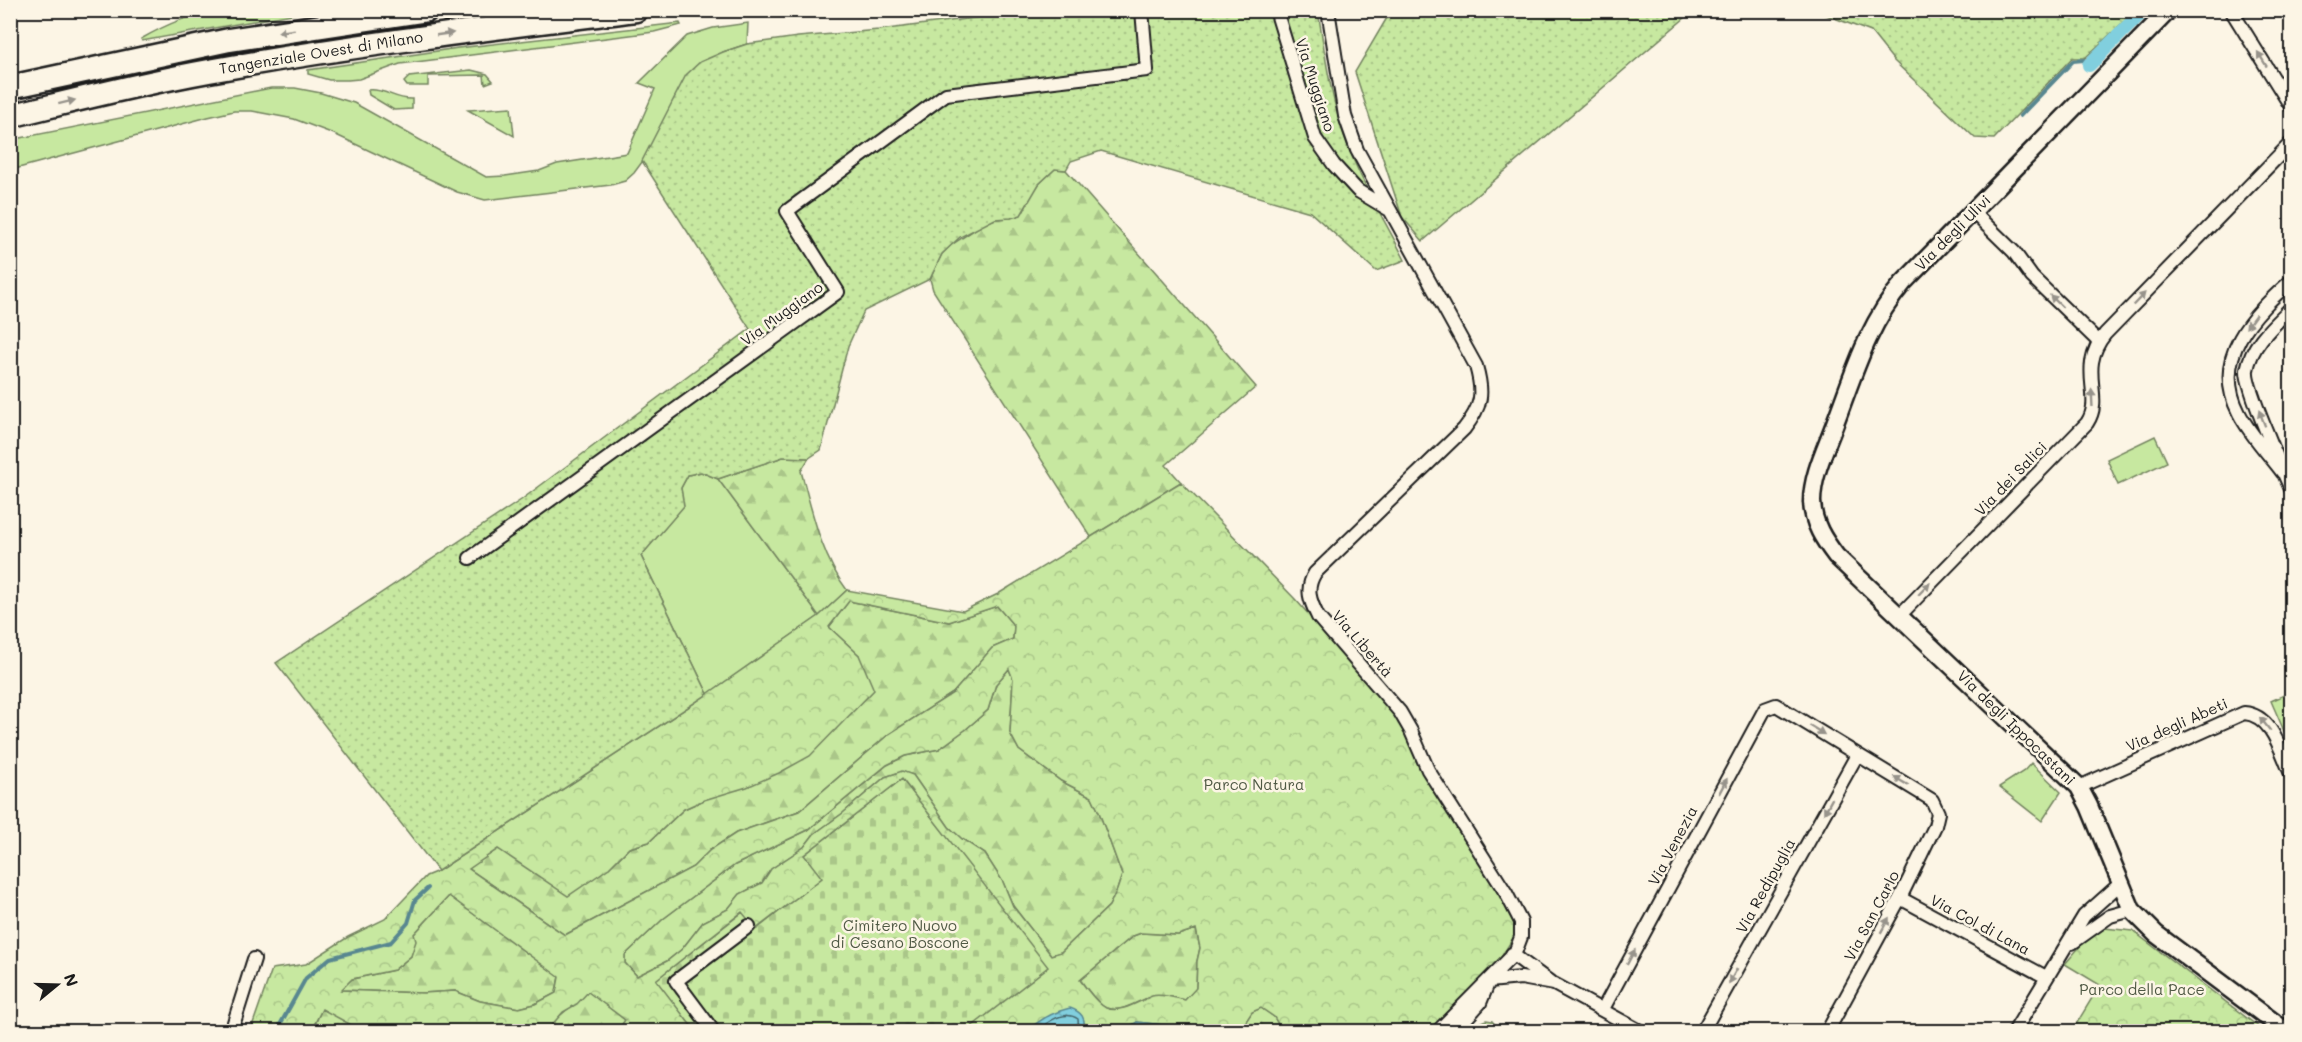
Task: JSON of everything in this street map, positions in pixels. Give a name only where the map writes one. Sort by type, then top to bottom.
[{"type":"highway","name":"Tangenziale Ovest di Milano","points":[[10,87],[229,40],[427,10]]},
{"type":"highway","name":"Tangenziale Ovest di Milano","points":[[10,116],[145,84],[284,58],[636,10]]},
{"type":"street","name":"Via Muggiano","points":[[470,558],[838,292],[787,212],[946,94],[1147,70],[1142,10]]},
{"type":"street","name":"Via Muggiano","points":[[1276,10],[1315,138],[1334,165],[1358,191],[1389,210]]},
{"type":"street","name":"Via Muggiano","points":[[1328,10],[1345,116],[1357,150],[1415,257]]},
{"type":"street","name":"Via degli Ulivi","points":[[1812,501],[1821,461],[1863,349],[1875,323],[1903,283],[2169,10]]},
{"type":"street","points":[[2231,10],[2292,108]]},
{"type":"street","points":[[1973,212],[2014,252],[2032,277],[2098,342],[2292,142]]},
{"type":"street","name":"Via Libertà","points":[[1415,257],[1476,366],[1482,385],[1479,407],[1464,429],[1315,573],[1308,587],[1309,596],[1318,617],[1400,712],[1428,770],[1506,893],[1521,922],[1518,947],[1489,981],[1470,997],[1437,1032]]},
{"type":"street","points":[[2283,473],[2240,415],[2230,388],[2229,376],[2234,351],[2242,333],[2260,308],[2292,280]]},
{"type":"street","points":[[2292,307],[2262,337],[2252,354],[2247,372],[2251,393],[2292,491]]},
{"type":"street","name":"Via dei Salici","points":[[1899,616],[2090,418],[2093,409],[2091,362],[2098,342]]},
{"type":"street","name":"Via degli Ippocastani","points":[[1812,501],[1817,525],[1829,546],[1899,616],[2079,787],[2132,910],[2156,934],[2287,1032]]},
{"type":"street","name":"Via Venezia","points":[[1603,1009],[1765,709],[1776,705],[1857,755]]},
{"type":"street","name":"Via degli Abeti","points":[[2079,787],[2244,712],[2255,714],[2267,723],[2292,776]]},
{"type":"street","name":"Via San Carlo","points":[[1827,1032],[1900,898],[1935,826],[1938,813],[1932,800],[1857,755]]},
{"type":"street","name":"Via Redipuglia","points":[[1702,1032],[1857,755]]},
{"type":"street","points":[[2014,1032],[2084,916],[2121,883]]},
{"type":"street","name":"Via Col di Lana","points":[[1900,898],[2046,977]]},
{"type":"street","points":[[2066,947],[2110,916],[2132,910]]},
{"type":"street","points":[[714,1032],[676,981],[749,926]]},
{"type":"street","points":[[1512,954],[1554,984],[1642,1032]]},
{"type":"street","points":[[231,1032],[254,959]]},
{"type":"street","points":[[1489,981],[1521,978],[1554,984]]},
{"type":"street","name":"Via Libertà","points":[[1454,1032],[1480,1003],[1489,981]]},
{"type":"green space","points":[[221,11],[309,11],[142,41],[141,39],[180,20]]},
{"type":"green space","points":[[1028,11],[1318,11],[1333,96],[1346,141],[1361,176],[1405,260],[1376,271],[1310,212],[1101,151],[1071,161],[1066,170],[1055,169],[1039,184],[1021,215],[995,219],[960,237],[942,254],[930,279],[864,311],[848,346],[821,450],[809,458],[783,457],[718,479],[701,472],[688,475],[681,488],[684,506],[641,556],[708,694],[438,871],[276,663],[521,500],[750,329],[642,161],[686,75],[700,62],[747,44]]},
{"type":"green space","points":[[1391,11],[1693,11],[1423,241],[1402,217],[1355,72]]},
{"type":"green space","points":[[1816,11],[2135,11],[2085,58],[2072,58],[1994,139],[1975,138],[1894,61],[1871,32]]},
{"type":"green space","points":[[680,23],[681,25],[654,32],[400,64],[359,79],[329,80],[308,74],[308,70],[458,48]]},
{"type":"green space","points":[[748,23],[747,44],[723,52],[634,173],[625,181],[611,185],[485,200],[457,192],[334,134],[294,119],[252,111],[234,111],[208,117],[11,170],[10,140],[271,88],[295,88],[354,103],[486,177],[539,171],[557,164],[627,153],[655,89],[639,83],[687,36],[713,28]]},
{"type":"green space","points":[[471,70],[487,74],[493,81],[485,84],[484,75],[428,76],[428,86],[407,86],[404,82],[409,77]]},
{"type":"green space","points":[[368,90],[412,99],[412,109],[394,110],[369,95]]},
{"type":"green space","points":[[511,107],[514,136],[468,110]]},
{"type":"green space","points":[[1055,169],[1066,170],[1256,387],[1166,465],[1181,482],[1091,537],[933,290],[930,279],[942,254],[951,245],[983,224],[995,219],[1011,218],[1024,211],[1039,184]]},
{"type":"green space","points":[[2155,436],[2167,462],[2118,485],[2107,459]]},
{"type":"green space","points":[[783,457],[809,458],[801,471],[814,517],[830,563],[847,590],[819,616],[718,479]]},
{"type":"green space","points":[[701,472],[718,479],[819,616],[708,694],[641,556],[683,506],[681,488],[688,475]]},
{"type":"green space","name":"Parco Natura","points":[[1181,482],[1295,599],[1384,699],[1401,723],[1514,917],[1515,935],[1495,967],[1433,1031],[1282,1031],[1274,1017],[1261,1008],[1252,1012],[1246,1021],[1249,1031],[1185,1031],[1172,1026],[1137,1022],[1123,1031],[1084,1031],[1034,1025],[1027,1031],[966,1031],[1048,967],[902,779],[804,855],[822,878],[756,929],[742,912],[656,980],[695,1031],[618,1031],[625,1020],[588,992],[577,1004],[563,1012],[550,1027],[539,1031],[474,1031],[459,1026],[431,1026],[409,1030],[353,1026],[322,1009],[311,1031],[250,1032],[272,969],[306,964],[348,937],[385,919],[426,876],[438,871],[693,704],[819,616],[847,590],[963,611],[998,594]],"holes":[[[849,601],[949,622],[997,606],[1014,626],[1013,639],[992,648],[953,693],[889,734],[799,811],[736,833],[710,850],[693,867],[565,935],[469,869],[498,849],[568,896],[609,868],[629,848],[649,842],[684,809],[704,800],[747,787],[810,756],[874,690],[859,655],[829,627]],[[1009,669],[1013,679],[1010,733],[1019,750],[1061,781],[1092,797],[1122,875],[1109,906],[1061,952],[1051,955],[1013,906],[1003,882],[985,854],[962,839],[949,827],[913,775],[902,771],[885,777],[814,834],[804,847],[771,869],[762,883],[740,894],[728,909],[703,922],[682,949],[667,961],[637,976],[625,963],[625,955],[663,919],[735,865],[808,830],[887,765],[905,756],[939,749],[965,730],[988,710],[996,684]],[[449,896],[559,977],[556,993],[535,1004],[519,1008],[480,1001],[455,991],[423,993],[341,990],[352,979],[394,970],[411,956],[416,941],[414,934]],[[1196,929],[1200,948],[1196,988],[1185,1000],[1156,995],[1124,1008],[1106,1008],[1092,996],[1080,980],[1133,936],[1141,933],[1178,935]]]},
{"type":"green space","points":[[849,601],[949,622],[997,606],[1014,626],[1013,639],[992,648],[953,693],[889,734],[799,811],[736,833],[710,850],[693,867],[565,935],[468,868],[498,849],[609,868],[629,848],[649,842],[684,809],[704,800],[859,655],[829,627]]},
{"type":"green space","points":[[1009,669],[1013,679],[1010,733],[1019,750],[1061,781],[1092,797],[1122,875],[1109,906],[1061,952],[1051,955],[1013,906],[1003,882],[985,854],[962,839],[949,827],[913,775],[902,772],[885,777],[814,834],[804,847],[771,869],[762,883],[740,894],[728,909],[703,922],[682,949],[667,961],[637,976],[625,963],[625,955],[663,919],[735,865],[808,830],[887,765],[905,756],[939,749],[965,730],[988,710],[996,684]]},
{"type":"green space","points":[[2291,692],[2291,747],[2271,701]]},
{"type":"green space","points":[[2031,763],[2061,792],[2042,821],[1999,787],[2024,771]]},
{"type":"green space","name":"Cimitero Nuovo di Cesano Boscone","points":[[902,779],[1049,967],[966,1032],[939,1029],[936,1032],[695,1031],[655,980],[743,912],[757,929],[821,878],[804,855]]},
{"type":"green space","points":[[449,896],[559,976],[556,993],[535,1004],[519,1008],[480,1001],[455,991],[423,993],[340,990],[352,979],[394,970],[411,956],[414,934]]},
{"type":"green space","name":"Parco della Pace","points":[[2104,928],[2133,931],[2264,1031],[2072,1031],[2100,985],[2065,964],[2088,937]]},
{"type":"green space","points":[[1196,929],[1200,948],[1196,989],[1185,1000],[1156,996],[1119,1009],[1106,1008],[1080,980],[1133,936],[1141,933],[1178,935]]},
{"type":"green space","points":[[588,991],[625,1020],[618,1031],[539,1032],[549,1026]]},
{"type":"green space","points":[[322,1008],[353,1026],[394,1030],[459,1026],[474,1031],[312,1032]]},
{"type":"green space","points":[[1261,1008],[1274,1017],[1282,1031],[1249,1031],[1246,1021],[1252,1012]]},
{"type":"green space","points":[[1486,1020],[1492,1021],[1497,1027],[1503,1025],[1515,1031],[1470,1031]]},
{"type":"water","points":[[1070,1008],[1078,1011],[1082,1016],[1084,1031],[1027,1031],[1047,1017]]},
{"type":"water","points":[[1137,1022],[1172,1026],[1185,1031],[1123,1031]]},
{"type":"waterway","points":[[2089,65],[2144,10]]},
{"type":"waterway","points":[[2020,116],[2073,61],[2084,60],[2089,65]]},
{"type":"waterway","points":[[276,1032],[306,978],[330,958],[391,942],[408,923],[415,900],[428,888]]}]
